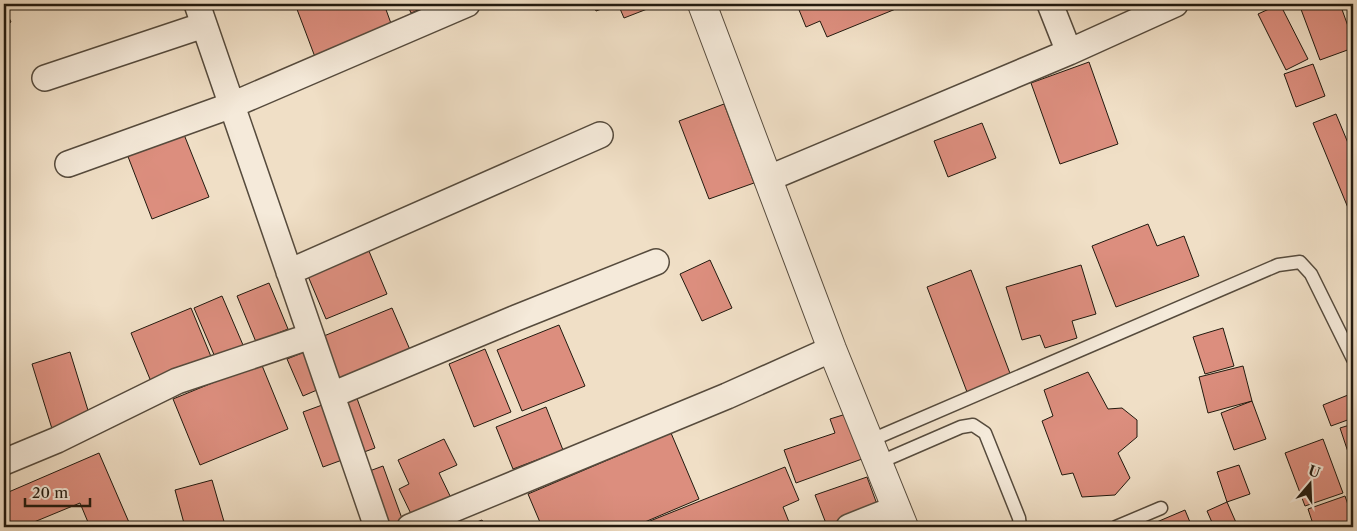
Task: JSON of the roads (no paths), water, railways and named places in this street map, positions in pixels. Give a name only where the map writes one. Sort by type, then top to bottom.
[{"type":"street","points":[[68,164],[232,106],[467,4]]},
{"type":"street","points":[[702,4],[832,349],[900,518],[849,527]]},
{"type":"street","points":[[1050,4],[1068,52]]},
{"type":"street","points":[[767,179],[1068,52],[1175,4]]},
{"type":"street","points":[[45,78],[200,14],[377,527]]},
{"type":"street","points":[[289,272],[600,136]]},
{"type":"street","points":[[332,395],[656,262]]},
{"type":"street","points":[[4,462],[57,440],[177,381],[311,336]]},
{"type":"street","points":[[410,527],[727,396],[832,349]]},
{"type":"lane","points":[[874,452],[1278,265],[1300,262],[1311,274],[1353,359]]},
{"type":"lane","points":[[874,452],[973,425],[985,433],[1019,518],[1020,527]]},
{"type":"lane","points":[[1116,527],[1161,508]]}]
